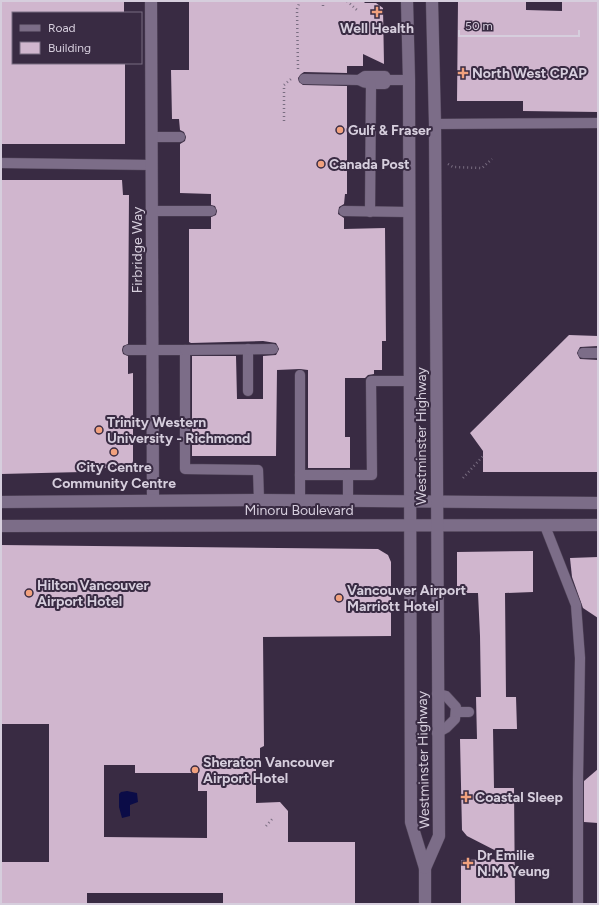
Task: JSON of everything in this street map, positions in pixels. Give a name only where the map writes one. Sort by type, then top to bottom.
[{"type":"main road","name":"Firbridge Way","points":[[151,1],[153,500]]},
{"type":"main road","name":"Westminster Highway","points":[[407,1],[409,80],[408,212],[411,822],[425,868],[425,904]]},
{"type":"main road","name":"Westminster Highway","points":[[425,868],[439,836],[437,733],[435,124],[432,1]]},
{"type":"main road","name":"Minoru Boulevard","points":[[1,502],[300,500],[598,503]]},
{"type":"main road","name":"Minoru Boulevard","points":[[1,526],[598,526]]},
{"type":"lane","points":[[301,76],[359,80],[365,84],[384,84],[387,80],[409,80]]},
{"type":"lane","points":[[359,80],[365,76],[385,76],[387,80]]},
{"type":"lane","points":[[370,212],[371,84]]},
{"type":"lane","points":[[435,124],[598,123]]},
{"type":"lane","points":[[152,137],[180,137]]},
{"type":"lane","points":[[1,163],[152,165]]},
{"type":"lane","points":[[152,212],[211,211]]},
{"type":"lane","points":[[344,211],[408,212]]},
{"type":"lane","points":[[248,349],[248,391]]},
{"type":"lane","points":[[128,350],[273,349]]},
{"type":"lane","points":[[185,350],[185,469],[258,470],[259,500]]},
{"type":"lane","points":[[583,353],[598,353]]},
{"type":"lane","points":[[300,375],[300,500]]},
{"type":"lane","points":[[300,475],[372,475],[371,381],[410,381]]},
{"type":"lane","points":[[348,475],[348,501]]},
{"type":"lane","points":[[545,526],[576,605],[580,658],[578,904]]},
{"type":"lane","points":[[437,694],[446,696],[456,707],[455,718],[446,728],[437,733]]},
{"type":"lane","points":[[456,712],[470,712]]},
{"type":"path","points":[[300,1],[297,9],[301,76]]},
{"type":"path","points":[[323,1],[323,9]]},
{"type":"path","points":[[347,1],[357,10]]},
{"type":"path","points":[[284,121],[284,85],[293,77]]},
{"type":"path","points":[[447,164],[453,167],[482,168],[492,159]]},
{"type":"path","points":[[462,478],[483,456]]},
{"type":"path","points":[[266,826],[274,817]]},
{"type":"shaded area","points":[[127,791],[137,793],[138,802],[130,805],[130,816],[122,818],[119,807],[119,794]]},
{"type":"building","points":[[1,1],[124,1],[124,12],[12,12],[12,64],[125,64],[125,144],[1,144]]},
{"type":"building","points":[[189,1],[363,1],[365,3],[376,3],[383,8],[384,64],[363,54],[363,66],[347,66],[347,73],[304,72],[298,78],[299,82],[303,85],[347,86],[347,194],[345,194],[344,204],[339,207],[338,214],[344,218],[344,229],[385,228],[386,341],[382,341],[382,370],[374,370],[374,374],[368,375],[365,378],[345,378],[345,437],[350,437],[350,468],[308,468],[308,370],[300,369],[277,370],[276,456],[192,456],[192,356],[236,356],[237,399],[263,399],[263,356],[276,355],[279,349],[276,343],[263,341],[189,342],[189,229],[211,229],[211,217],[216,215],[217,211],[215,206],[211,205],[211,194],[180,193],[180,144],[185,141],[186,137],[184,132],[180,130],[179,119],[172,119],[171,70],[189,70]]},
{"type":"building","points":[[458,1],[526,1],[526,10],[562,11],[562,1],[598,1],[598,112],[523,111],[523,101],[457,101]]},
{"type":"building","points":[[1,180],[122,180],[123,195],[129,195],[128,344],[123,346],[122,350],[123,354],[128,356],[128,374],[133,373],[133,463],[82,472],[1,474]]},
{"type":"building","points":[[569,335],[598,336],[598,346],[580,347],[577,353],[580,359],[598,360],[598,472],[483,472],[483,451],[470,433]]},
{"type":"building","points":[[1,545],[378,549],[388,555],[391,562],[391,636],[263,637],[264,746],[260,748],[260,765],[256,766],[256,803],[280,802],[288,811],[288,842],[355,842],[355,904],[223,904],[223,893],[87,893],[87,904],[1,904],[1,862],[49,862],[49,724],[1,724]],"holes":[[[104,765],[135,765],[135,773],[198,773],[198,791],[207,791],[207,838],[104,837]]]},
{"type":"building","points":[[533,551],[533,592],[505,593],[506,697],[516,697],[517,729],[493,729],[494,788],[514,788],[515,904],[461,904],[461,860],[512,859],[467,836],[462,830],[460,739],[477,739],[476,697],[481,697],[480,636],[478,593],[457,593],[457,552]]},
{"type":"building","points":[[598,557],[598,618],[583,608],[572,577],[570,558]]},
{"type":"building","points":[[598,769],[598,823],[584,822],[584,781]]},
{"type":"place","name":"Well Health","points":[[377,12]]},
{"type":"place","name":"North West CPAP","points":[[463,73]]},
{"type":"place","name":"Gulf & Fraser","points":[[340,130]]},
{"type":"place","name":"Canada Post","points":[[321,164]]},
{"type":"place","name":"Trinity Western University - Richmond","points":[[99,430]]},
{"type":"place","name":"City Centre Community Centre","points":[[114,452]]},
{"type":"place","name":"Hilton Vancouver Airport Hotel","points":[[29,593]]},
{"type":"place","name":"Vancouver Airport Marriott Hotel","points":[[339,598]]},
{"type":"place","name":"Sheraton Vancouver Airport Hotel","points":[[195,770]]},
{"type":"place","name":"Coastal Sleep","points":[[466,797]]},
{"type":"place","name":"Dr Emilie N.M. Yeung","points":[[468,863]]}]
